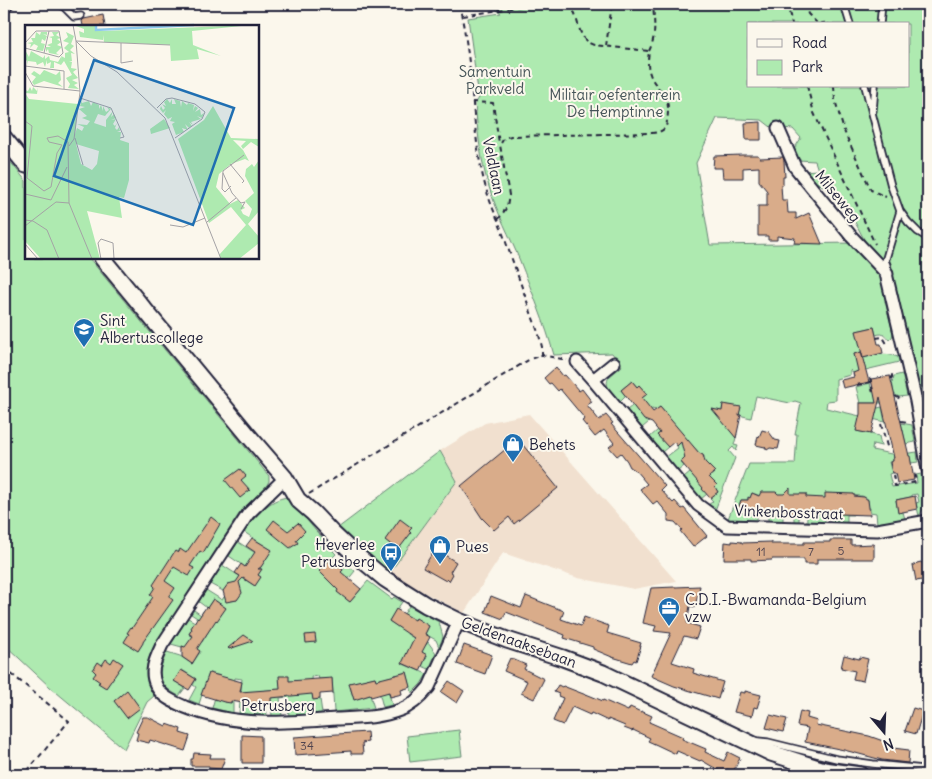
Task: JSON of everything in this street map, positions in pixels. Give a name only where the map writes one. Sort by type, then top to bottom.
[{"type":"street","name":"Milseweg","points":[[778,128],[795,167],[852,236],[886,270],[916,401],[928,470]]},
{"type":"street","points":[[4,138],[25,164]]},
{"type":"street","name":"Geldenaaksebaan","points":[[103,259],[285,478],[306,494],[332,533],[385,578],[426,605],[459,621],[507,640],[603,673],[772,753],[824,770],[860,775]]},
{"type":"street","name":"Vinkenbosstraat","points":[[577,362],[698,505],[727,526],[877,530],[928,521]]},
{"type":"street","points":[[594,380],[614,363]]},
{"type":"street","name":"Petrusberg","points":[[285,478],[248,514],[162,645],[154,663],[153,678],[159,691],[164,696],[189,708],[239,721],[287,723],[364,718],[388,714],[409,706],[424,694],[459,621]]},
{"type":"lane","points":[[4,10],[11,4]]},
{"type":"lane","points":[[61,4],[74,17],[80,16]]},
{"type":"lane","points":[[844,4],[849,22]]},
{"type":"lane","points":[[880,22],[882,4]]},
{"type":"lane","points":[[865,88],[891,186],[900,211],[918,232],[928,238]]},
{"type":"lane","points":[[872,116],[875,88]]},
{"type":"lane","points":[[886,270],[900,211]]},
{"type":"lane","name":"Geldenaaksebaan","points":[[746,740],[768,742],[837,759],[928,770]]},
{"type":"path","name":"Veldlaan","points":[[459,4],[470,78],[474,127],[486,190],[539,335],[542,355]]},
{"type":"path","points":[[462,16],[534,4]]},
{"type":"path","points":[[568,4],[573,9],[582,38],[590,44],[649,51]]},
{"type":"path","points":[[606,46],[612,4]]},
{"type":"path","points":[[500,145],[504,138],[511,136],[652,133],[664,130],[667,125],[668,107],[665,98],[656,87],[650,75],[648,60],[655,29],[653,4]]},
{"type":"path","points":[[786,4],[791,22]]},
{"type":"path","points":[[804,4],[808,14],[816,22]]},
{"type":"path","points":[[808,88],[814,113],[876,247]]},
{"type":"path","points":[[834,88],[835,100],[844,131],[871,190],[897,203]]},
{"type":"path","points":[[472,102],[493,103],[509,195],[507,207],[498,220]]},
{"type":"path","points":[[876,338],[883,338],[888,347]]},
{"type":"path","points":[[309,494],[530,359],[542,355],[577,362]]},
{"type":"path","points":[[891,379],[892,374]]},
{"type":"path","points":[[870,378],[873,392]]},
{"type":"path","points":[[857,385],[871,382]]},
{"type":"path","points":[[895,396],[902,400]]},
{"type":"path","points":[[881,424],[888,450]]},
{"type":"path","points":[[893,474],[895,486],[916,482],[914,472]]},
{"type":"path","points":[[305,489],[313,506]]},
{"type":"path","points":[[4,668],[69,721],[24,775]]},
{"type":"shaded area","points":[[529,414],[676,581],[634,589],[578,578],[503,553],[464,613],[407,584],[390,572],[457,481],[440,451],[485,423]]},
{"type":"green space","points":[[489,4],[928,4],[928,453],[892,299],[885,301],[893,333],[892,337],[889,340],[883,334],[876,335],[874,327],[857,331],[862,352],[854,354],[856,360],[887,354],[898,357],[899,362],[853,373],[850,370],[850,375],[836,379],[836,400],[827,401],[826,408],[860,416],[857,431],[879,436],[881,446],[873,444],[872,450],[896,455],[917,452],[918,462],[911,463],[908,455],[893,458],[893,461],[889,462],[892,473],[889,474],[892,487],[917,483],[916,475],[921,474],[926,504],[919,516],[916,503],[919,502],[917,494],[896,500],[898,512],[903,512],[905,519],[877,523],[876,513],[870,512],[870,508],[868,508],[868,499],[862,496],[853,496],[853,515],[847,515],[847,523],[831,523],[831,516],[825,516],[825,523],[807,522],[806,494],[799,494],[799,522],[794,522],[794,515],[790,514],[786,493],[772,505],[772,514],[783,514],[783,522],[768,522],[768,514],[763,514],[763,498],[759,498],[758,495],[752,493],[748,500],[741,500],[737,512],[753,512],[757,514],[757,522],[728,519],[749,464],[795,464],[797,434],[795,434],[801,403],[795,401],[790,403],[756,396],[751,418],[739,415],[740,408],[723,404],[722,411],[733,434],[737,434],[734,445],[738,446],[736,451],[733,447],[729,451],[735,458],[714,513],[707,506],[713,501],[710,498],[718,492],[715,487],[717,485],[709,477],[715,472],[710,468],[703,488],[707,494],[701,499],[684,478],[704,461],[704,456],[692,445],[684,452],[686,458],[680,462],[684,466],[678,471],[666,457],[678,448],[677,446],[686,438],[658,435],[668,447],[662,452],[650,437],[658,430],[655,426],[667,415],[660,407],[656,410],[652,409],[649,422],[642,428],[627,410],[647,394],[639,385],[637,387],[632,381],[621,390],[626,396],[620,402],[612,393],[607,381],[622,366],[612,353],[554,355],[529,284],[492,197],[483,166],[475,104],[479,98],[468,18],[501,13]],"holes":[[[717,118],[762,120],[771,127],[793,129],[801,138],[791,154],[798,160],[815,161],[818,170],[803,171],[807,177],[841,196],[865,241],[855,243],[710,245],[696,163]]]},
{"type":"green space","name":"Sint Albertuscollege","points":[[4,154],[25,180],[25,259],[90,259],[269,476],[269,481],[265,489],[239,514],[153,648],[148,661],[146,678],[154,696],[147,702],[124,749],[50,687],[4,644]]},
{"type":"green space","points":[[902,374],[907,396],[899,397],[894,394],[892,381],[894,376]]},
{"type":"green space","points":[[870,383],[872,392],[877,391],[876,402],[880,401],[881,403],[860,403],[856,387]]},
{"type":"green space","points":[[882,407],[885,422],[860,416],[873,409]]},
{"type":"green space","points":[[901,423],[912,425],[915,442],[906,444]]},
{"type":"green space","points":[[440,451],[457,481],[390,572],[338,528]]},
{"type":"green space","points":[[288,497],[336,554],[319,571],[330,582],[348,565],[355,571],[338,592],[350,602],[368,581],[392,599],[394,597],[402,602],[389,621],[400,628],[404,614],[409,606],[439,622],[443,637],[439,647],[436,640],[425,634],[429,626],[416,619],[407,634],[426,645],[428,642],[436,653],[429,669],[422,666],[427,655],[415,649],[409,649],[403,664],[427,674],[412,693],[407,672],[385,678],[392,705],[383,707],[375,677],[349,684],[354,699],[370,695],[374,708],[334,712],[332,679],[319,679],[318,676],[311,677],[313,699],[320,699],[322,713],[289,716],[287,697],[280,698],[282,716],[272,716],[270,690],[250,692],[251,705],[266,704],[267,716],[239,714],[242,679],[235,678],[234,685],[229,685],[231,703],[233,701],[233,713],[212,708],[221,676],[209,673],[199,704],[189,700],[196,687],[193,685],[196,679],[182,670],[174,681],[185,688],[179,696],[171,692],[162,682],[161,666],[167,652],[180,656],[192,664],[200,652],[171,644],[188,618],[195,622],[189,634],[202,642],[211,627],[191,614],[194,610],[201,615],[203,611],[226,608],[213,599],[207,608],[199,602],[206,590],[222,600],[224,597],[231,601],[237,600],[241,593],[223,591],[210,584],[222,565],[255,586],[261,569],[250,561],[245,567],[229,556],[238,542],[262,557],[271,550],[244,532],[257,515],[268,505],[281,498]]},
{"type":"green space","points":[[459,730],[462,756],[410,762],[407,736]]},
{"type":"building","points":[[103,15],[105,25],[83,25],[82,21]]},
{"type":"building","points":[[761,122],[761,140],[746,140],[745,123]]},
{"type":"building","points":[[758,155],[760,158],[783,157],[785,177],[783,177],[783,185],[781,185],[782,200],[787,200],[788,213],[796,213],[796,219],[809,213],[822,244],[794,243],[795,238],[777,236],[777,240],[768,240],[768,236],[758,236],[758,206],[767,206],[767,191],[759,181],[759,167],[743,168],[743,178],[723,178],[722,168],[713,168],[714,156]]},
{"type":"building","points":[[874,327],[878,344],[881,344],[883,353],[863,358],[856,331]]},
{"type":"building","points":[[861,352],[869,382],[843,388],[841,380],[854,377],[853,373],[858,371],[854,354]]},
{"type":"building","points":[[556,367],[579,391],[582,389],[592,402],[587,405],[599,420],[606,415],[613,423],[611,424],[665,486],[661,490],[673,503],[675,501],[682,509],[684,508],[707,536],[693,547],[675,522],[668,521],[668,514],[657,501],[653,504],[640,489],[647,484],[630,467],[621,453],[617,456],[609,447],[614,443],[604,430],[595,437],[582,421],[585,419],[560,389],[558,391],[544,378]]},
{"type":"building","points":[[890,376],[914,480],[897,483],[895,473],[892,473],[890,462],[894,458],[880,397],[871,434],[856,431],[860,414],[860,403],[876,403],[871,379]]},
{"type":"building","points":[[632,381],[637,387],[639,385],[647,394],[642,398],[653,412],[660,407],[699,453],[703,455],[705,462],[715,472],[709,477],[717,485],[715,487],[718,492],[710,498],[681,462],[685,458],[681,442],[677,446],[674,442],[668,447],[657,435],[660,433],[652,423],[644,420],[621,390]]},
{"type":"building","points":[[723,404],[741,407],[736,438],[712,409],[722,411]]},
{"type":"building","points":[[762,430],[769,432],[775,440],[780,441],[778,449],[770,448],[767,450],[765,447],[756,445]]},
{"type":"building","name":"Behets","points":[[518,439],[558,488],[514,524],[509,517],[494,530],[482,518],[461,486]]},
{"type":"building","points":[[240,469],[246,476],[241,480],[250,490],[240,498],[225,480]]},
{"type":"building","points":[[790,488],[790,494],[806,494],[806,497],[825,498],[825,493],[854,494],[854,496],[864,497],[868,500],[870,515],[737,512],[741,500],[748,500],[752,493],[759,496],[761,492],[784,494]]},
{"type":"building","points":[[915,496],[917,509],[898,513],[896,500]]},
{"type":"building","points":[[211,517],[220,524],[203,553],[200,551],[190,566],[194,568],[189,576],[174,567],[165,581],[175,588],[169,597],[173,600],[138,651],[124,642],[129,634],[127,633],[153,597],[150,595],[155,587],[153,585],[175,551],[178,553],[180,549],[186,553]]},
{"type":"building","points":[[400,519],[412,528],[409,531],[411,533],[398,550],[385,540]]},
{"type":"building","points":[[274,520],[288,531],[298,523],[305,531],[296,540],[298,543],[290,548],[267,529]]},
{"type":"building","points":[[252,538],[272,550],[258,569],[262,569],[258,575],[261,577],[255,586],[243,578],[239,582],[242,593],[237,600],[226,602],[223,591],[228,584],[236,582],[240,576],[235,573],[241,564],[245,567],[255,552],[246,546]]},
{"type":"building","points":[[830,540],[851,540],[851,545],[874,544],[874,559],[817,559],[817,564],[804,564],[804,559],[751,561],[751,559],[724,559],[725,542],[804,544],[804,542],[830,542]]},
{"type":"building","name":"Pues","points":[[435,549],[456,562],[450,572],[453,574],[449,581],[423,568]]},
{"type":"building","points":[[331,559],[343,570],[341,572],[361,589],[350,602],[337,592],[338,590],[319,571]]},
{"type":"building","points":[[921,562],[923,564],[928,563],[928,579],[916,581],[913,565]]},
{"type":"building","points":[[700,586],[695,607],[690,606],[687,623],[700,627],[696,639],[684,636],[672,662],[694,669],[693,673],[723,682],[718,699],[674,686],[651,676],[671,633],[654,631],[656,626],[643,623],[651,588]]},
{"type":"building","points":[[491,596],[521,608],[526,596],[564,611],[561,619],[581,626],[584,617],[609,626],[607,633],[641,643],[636,661],[634,660],[632,663],[612,657],[593,649],[593,647],[564,638],[565,635],[506,612],[503,619],[485,612]]},
{"type":"building","points":[[213,599],[226,608],[197,649],[200,651],[192,664],[182,657],[182,646],[185,647],[193,636],[189,634],[191,628]]},
{"type":"building","points":[[396,609],[429,626],[425,634],[430,637],[422,652],[427,655],[420,671],[402,663],[414,638],[389,621]]},
{"type":"building","points":[[315,634],[316,642],[306,643],[305,635]]},
{"type":"building","points":[[244,635],[253,641],[228,648]]},
{"type":"building","points":[[464,645],[492,655],[485,674],[457,664]]},
{"type":"building","points":[[844,655],[868,659],[863,681],[853,679],[855,671],[841,668]]},
{"type":"building","points":[[114,658],[123,664],[106,688],[93,677],[96,673],[93,670],[98,662],[102,665],[106,659],[111,663]]},
{"type":"building","points":[[510,658],[526,665],[524,669],[544,679],[534,699],[521,693],[527,681],[504,671]]},
{"type":"building","points":[[181,670],[196,679],[189,690],[174,681]]},
{"type":"building","points":[[407,672],[411,687],[401,690],[402,694],[390,697],[389,692],[354,700],[349,683],[375,677],[376,680]]},
{"type":"building","points":[[209,673],[242,682],[240,692],[280,689],[279,676],[289,676],[289,681],[332,678],[333,693],[320,694],[320,699],[313,700],[312,694],[271,698],[271,704],[251,705],[231,701],[231,703],[224,702],[201,695]]},
{"type":"building","points":[[449,681],[464,691],[457,703],[441,692]]},
{"type":"building","points":[[558,685],[603,700],[628,711],[630,707],[652,716],[649,722],[683,737],[682,739],[706,749],[705,752],[724,761],[728,752],[740,758],[733,772],[727,769],[725,774],[701,760],[677,751],[676,754],[648,741],[650,738],[624,728],[625,726],[572,707],[563,725],[553,721],[563,698],[554,692]]},
{"type":"building","points":[[127,690],[140,708],[127,718],[114,701]]},
{"type":"building","points":[[745,691],[761,695],[757,708],[754,707],[752,716],[734,712],[740,692],[745,693]]},
{"type":"building","points":[[913,708],[923,711],[916,734],[905,731]]},
{"type":"building","points":[[800,711],[808,713],[807,718],[817,721],[816,725],[869,736],[886,742],[885,747],[909,750],[908,763],[882,760],[805,742],[808,728],[797,726]]},
{"type":"building","points":[[770,715],[787,719],[783,732],[766,728]]},
{"type":"building","points":[[143,717],[148,717],[166,726],[167,724],[181,729],[180,733],[190,736],[185,751],[150,740],[149,743],[136,740],[138,733],[136,732]]},
{"type":"building","points":[[367,732],[368,742],[362,743],[363,754],[351,754],[351,751],[295,755],[294,737]]},
{"type":"building","points":[[242,735],[261,736],[261,763],[242,763]]},
{"type":"building","points":[[194,753],[211,754],[210,758],[225,758],[221,769],[209,768],[209,766],[191,766],[191,759],[193,759]]},
{"type":"place","name":"Sint Albertuscollege","points":[[84,348]]},
{"type":"place","name":"Behets","points":[[513,463]]},
{"type":"place","name":"Pues","points":[[440,565]]},
{"type":"place","name":"Heverlee Petrusberg","points":[[391,572]]},
{"type":"place","name":"C.D.I.-Bwamanda-Belgium vzw","points":[[669,627]]},
{"type":"park label","name":"Samentuin Parkveld","points":[[495,80]]},
{"type":"park label","name":"Militair oefenterrein De Hemptinne","points":[[615,102]]}]
